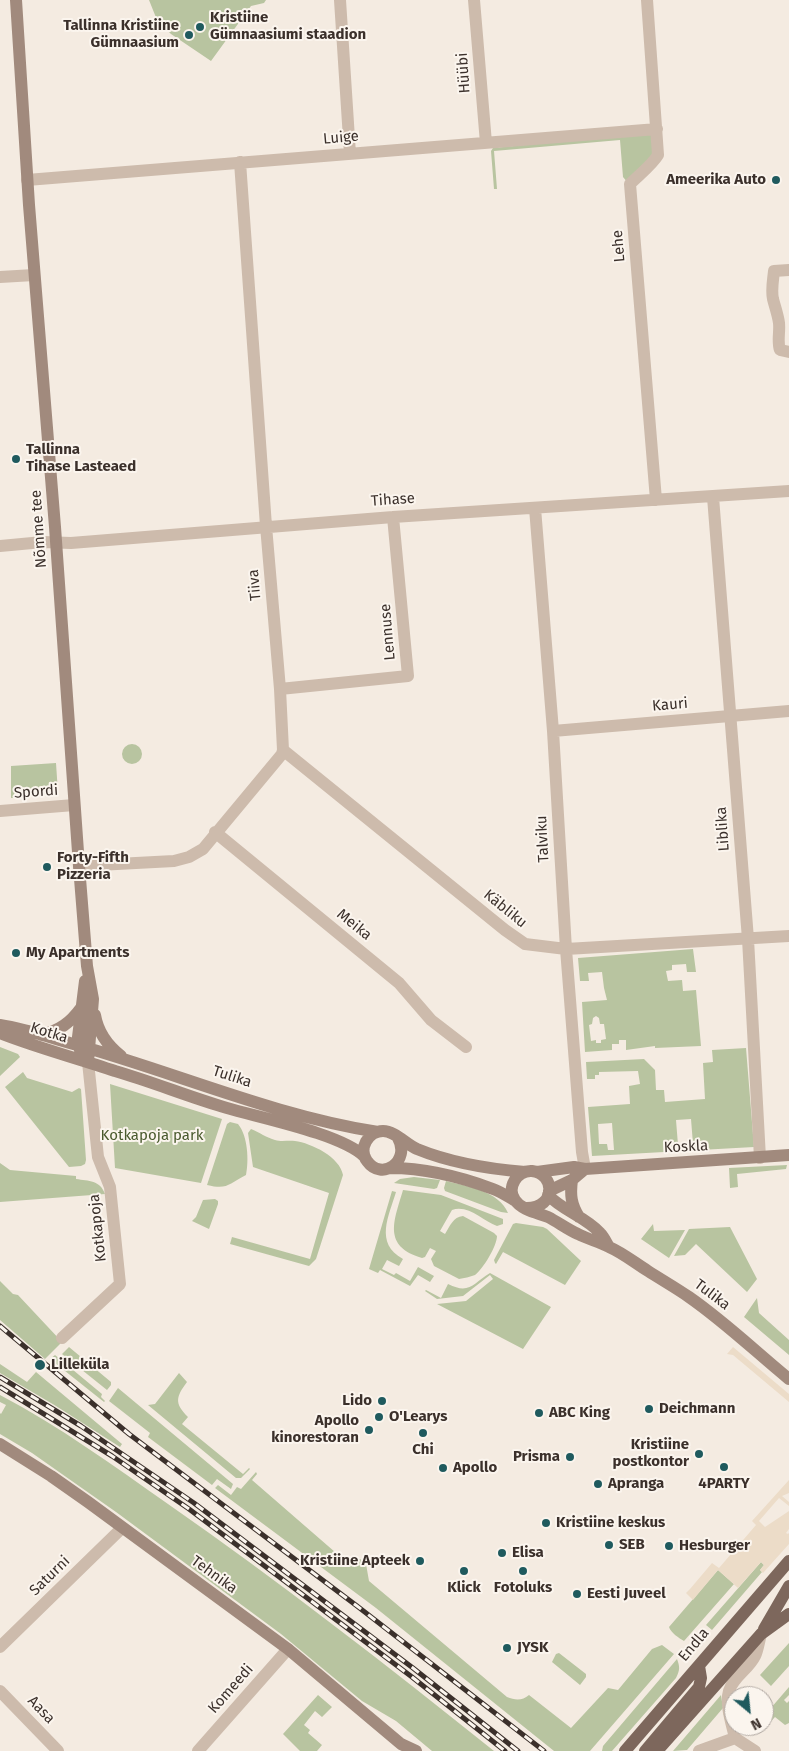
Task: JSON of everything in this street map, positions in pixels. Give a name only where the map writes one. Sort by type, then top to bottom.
[{"type":"main road","name":"Endla","points":[[625,1751],[789,1561]]},
{"type":"main road","points":[[761,1634],[789,1586]]},
{"type":"main road","points":[[657,1751],[789,1604]]},
{"type":"main road","points":[[761,1634],[789,1614]]},
{"type":"main road","points":[[644,1751],[699,1687],[701,1678],[699,1666]]},
{"type":"street","name":"Nõmme tee","points":[[16,0],[27,180],[87,966],[88,1002],[84,1047],[88,1062]]},
{"type":"street","points":[[340,0],[350,154]]},
{"type":"street","name":"Hüübi","points":[[474,0],[486,144]]},
{"type":"street","name":"Lehe","points":[[647,0],[658,155],[630,184],[656,500]]},
{"type":"street","name":"Luige","points":[[27,180],[657,129]]},
{"type":"street","name":"Tiiva","points":[[240,162],[283,750]]},
{"type":"street","points":[[789,270],[774,271],[772,287],[780,334],[778,344],[780,350],[789,352]]},
{"type":"street","points":[[0,277],[34,275]]},
{"type":"street","name":"Tihase","points":[[0,546],[56,542],[71,543],[393,516],[789,491]]},
{"type":"street","name":"Liblika","points":[[713,497],[748,939],[760,1158]]},
{"type":"street","name":"Talviku","points":[[535,508],[553,731],[566,949],[582,1152],[585,1169]]},
{"type":"street","name":"Lennuse","points":[[280,689],[408,676],[393,516]]},
{"type":"street","name":"Kauri","points":[[553,731],[789,711]]},
{"type":"street","points":[[79,866],[174,861],[202,849],[282,754],[283,750]]},
{"type":"street","name":"Käbliku","points":[[283,750],[525,944],[543,948],[566,949],[789,936]]},
{"type":"street","name":"Spordi","points":[[0,811],[74,805]]},
{"type":"street","name":"Meika","points":[[215,832],[399,983],[431,1020],[466,1047]]},
{"type":"street","points":[[42,1035],[63,1027],[88,1002],[97,1026],[105,1040],[110,1047],[125,1059]]},
{"type":"street","name":"Kotka","points":[[0,1025],[84,1047]]},
{"type":"street","name":"Kotka","points":[[0,1033],[26,1044],[88,1062]]},
{"type":"street","name":"Tulika","points":[[84,1047],[339,1126],[378,1132]]},
{"type":"street","name":"Tulika","points":[[88,1062],[342,1142],[355,1148],[365,1157]]},
{"type":"street","name":"Kotkapoja","points":[[62,1338],[120,1284],[110,1187],[98,1157],[88,1062]]},
{"type":"street","points":[[188,1095],[194,1082]]},
{"type":"street","points":[[549,1193],[545,1178],[531,1172],[491,1169],[453,1160],[417,1149],[390,1132],[378,1132],[368,1138],[364,1150],[368,1162],[378,1169],[412,1168],[444,1174],[496,1190],[527,1208],[542,1205],[549,1193],[572,1180],[585,1169]]},
{"type":"street","points":[[390,1168],[395,1165],[402,1155],[401,1143],[398,1138]]},
{"type":"street","name":"Koskla","points":[[531,1172],[574,1167],[585,1169],[789,1156]]},
{"type":"street","points":[[514,1200],[512,1190],[514,1180],[519,1175],[531,1172]]},
{"type":"street","points":[[572,1180],[570,1197],[573,1208],[579,1217]]},
{"type":"street","name":"Tulika","points":[[549,1193],[566,1210],[600,1233],[609,1247]]},
{"type":"street","name":"Tulika","points":[[527,1208],[592,1241],[609,1247],[690,1298],[789,1379]]},
{"type":"street","name":"Tehnika","points":[[0,1444],[51,1476],[288,1649],[411,1749]]},
{"type":"street","name":"Saturni","points":[[0,1647],[122,1528]]},
{"type":"street","points":[[755,1751],[735,1738],[730,1719],[729,1691],[755,1657],[761,1634]]},
{"type":"street","name":"Komeedi","points":[[205,1748],[288,1649]]},
{"type":"street","name":"Aasa","points":[[0,1691],[58,1751]]},
{"type":"street","points":[[699,1751],[735,1738]]},
{"type":"green space","name":"Kristiine Gümnaasiumi staadion","points":[[149,0],[266,0],[264,3],[251,6],[211,61],[171,34],[157,20]]},
{"type":"green space","points":[[651,133],[654,153],[628,183],[623,177],[620,140],[494,151],[497,189],[494,189],[491,151],[493,148]]},
{"type":"green space","points":[[128,744],[136,744],[142,750],[142,758],[136,764],[128,764],[122,758],[122,750]]},
{"type":"green space","points":[[56,763],[58,793],[11,798],[11,766]]},
{"type":"green space","points":[[693,949],[696,972],[687,972],[686,964],[672,965],[672,970],[666,971],[668,981],[682,980],[683,991],[696,990],[701,1046],[655,1048],[655,1046],[626,1050],[626,1040],[619,1040],[619,1044],[612,1044],[612,1050],[585,1052],[582,1002],[607,1000],[602,972],[588,973],[589,981],[580,981],[578,958]],"holes":[[[596,1016],[599,1018],[600,1024],[604,1024],[606,1039],[601,1040],[601,1043],[596,1043],[596,1040],[591,1041],[589,1025],[592,1024],[593,1018]]]},
{"type":"green space","points":[[0,1047],[18,1054],[20,1057],[0,1076]]},
{"type":"green space","points":[[746,1048],[754,1147],[592,1156],[588,1107],[630,1104],[629,1086],[640,1084],[638,1071],[599,1072],[599,1075],[595,1075],[595,1079],[587,1079],[586,1062],[644,1059],[655,1070],[656,1090],[664,1090],[665,1102],[705,1099],[703,1063],[713,1062],[712,1050]],"holes":[[[691,1119],[693,1144],[687,1147],[686,1145],[678,1145],[676,1120]],[[612,1123],[614,1150],[608,1150],[607,1144],[599,1144],[598,1124]]]},
{"type":"green space","points":[[23,1072],[27,1078],[72,1092],[79,1088],[81,1089],[85,1164],[69,1167],[5,1087]]},
{"type":"green space","name":"Kotkapoja park","points":[[110,1084],[222,1119],[201,1183],[115,1168]]},
{"type":"green space","points":[[230,1122],[238,1124],[244,1135],[247,1156],[246,1175],[224,1186],[207,1185],[227,1124]]},
{"type":"green space","points":[[251,1129],[275,1140],[302,1142],[316,1148],[331,1157],[341,1168],[343,1175],[316,1259],[309,1266],[230,1244],[232,1237],[310,1259],[329,1193],[253,1167],[248,1133]]},
{"type":"green space","points":[[0,1163],[10,1170],[76,1176],[76,1179],[97,1184],[103,1189],[105,1194],[0,1202]]},
{"type":"green space","points":[[787,1165],[786,1169],[737,1174],[738,1187],[730,1188],[729,1168]]},
{"type":"green space","points":[[414,1177],[440,1180],[437,1188],[434,1189],[394,1183],[400,1179]]},
{"type":"green space","points":[[446,1181],[490,1195],[504,1206],[508,1213],[445,1191]]},
{"type":"green space","points":[[403,1190],[441,1195],[503,1219],[503,1224],[497,1226],[470,1211],[464,1209],[452,1210],[440,1231],[445,1234],[454,1220],[463,1216],[497,1236],[489,1257],[475,1275],[459,1279],[434,1266],[431,1259],[436,1251],[430,1248],[425,1257],[422,1258],[409,1253],[401,1247],[394,1231]]},
{"type":"green space","points":[[392,1191],[396,1192],[387,1220],[386,1237],[394,1253],[403,1259],[399,1266],[387,1260],[382,1269],[394,1275],[396,1273],[410,1281],[418,1267],[434,1276],[430,1282],[418,1275],[410,1286],[380,1270],[378,1273],[369,1269]]},
{"type":"green space","points":[[215,1199],[218,1201],[218,1204],[209,1229],[192,1221],[196,1217],[203,1200]]},
{"type":"green space","points":[[513,1224],[547,1229],[581,1261],[565,1285],[503,1252],[495,1263],[494,1260]]},
{"type":"green space","points":[[653,1224],[654,1231],[685,1230],[669,1258],[641,1239]]},
{"type":"green space","points":[[730,1227],[757,1279],[747,1292],[696,1244],[685,1255],[674,1256],[689,1229]]},
{"type":"green space","points":[[490,1273],[551,1307],[523,1349],[437,1304],[466,1301],[493,1279],[490,1275],[463,1296],[437,1299],[425,1291],[441,1298],[448,1284],[466,1288]]},
{"type":"green space","points":[[0,1281],[13,1294],[18,1295],[62,1342],[45,1359],[0,1320]]},
{"type":"green space","points":[[757,1298],[759,1313],[789,1340],[789,1355],[744,1317]]},
{"type":"green space","points":[[69,1347],[111,1382],[107,1390],[62,1354]]},
{"type":"green space","points":[[55,1355],[102,1394],[101,1397],[105,1401],[50,1359]]},
{"type":"green space","points":[[0,1364],[27,1382],[36,1372],[122,1444],[120,1447],[0,1373]]},
{"type":"green space","points":[[179,1373],[187,1382],[178,1400],[180,1408],[188,1417],[182,1424],[243,1474],[249,1468],[241,1478],[236,1478],[148,1405],[155,1404]]},
{"type":"green space","points":[[118,1388],[233,1484],[231,1489],[217,1479],[212,1485],[148,1437],[150,1433],[109,1401]]},
{"type":"green space","points":[[0,1395],[86,1447],[210,1534],[333,1625],[494,1751],[432,1751],[396,1721],[362,1701],[281,1634],[116,1512],[32,1453],[0,1434],[0,1413],[6,1405],[0,1402]]},
{"type":"green space","points":[[256,1472],[257,1474],[252,1480],[343,1559],[360,1559],[366,1564],[369,1581],[507,1697],[518,1699],[529,1695],[571,1728],[608,1688],[618,1690],[652,1649],[662,1645],[674,1654],[590,1751],[554,1751],[376,1608],[215,1488],[218,1485],[231,1495],[237,1487],[241,1489]]},
{"type":"green space","points":[[761,1562],[764,1565],[760,1570],[762,1572],[712,1630],[706,1625]]},
{"type":"green space","points":[[718,1570],[734,1584],[684,1641],[673,1633],[669,1627]]},
{"type":"green space","points":[[789,1643],[789,1666],[771,1686],[760,1675]]},
{"type":"green space","points":[[559,1653],[586,1674],[580,1685],[552,1662],[556,1654]]},
{"type":"green space","points":[[677,1659],[679,1668],[676,1678],[612,1751],[602,1751],[603,1746]]},
{"type":"green space","points":[[789,1687],[789,1695],[784,1700],[787,1703],[789,1701],[789,1723],[785,1725],[774,1718],[774,1704]]},
{"type":"green space","points":[[318,1695],[332,1707],[322,1717],[315,1711],[304,1725],[310,1730],[308,1733],[322,1745],[317,1751],[300,1751],[283,1734]]},
{"type":"green space","points":[[721,1695],[723,1708],[687,1750],[673,1751]]},
{"type":"shaded area","points":[[733,1347],[789,1394],[789,1402],[733,1355],[727,1354]]},
{"type":"shaded area","points":[[789,1480],[789,1493],[782,1496],[789,1502],[789,1506],[779,1498],[759,1521],[765,1527],[789,1511],[789,1529],[786,1533],[789,1533],[789,1544],[763,1573],[760,1570],[764,1565],[761,1562],[738,1588],[718,1570],[693,1600],[686,1593],[712,1563],[719,1568],[756,1525],[752,1521]]},
{"type":"railway","points":[[0,1326],[129,1434],[357,1606],[544,1751]]},
{"type":"railway","points":[[0,1377],[81,1426],[194,1503],[413,1668],[518,1751]]},
{"type":"railway","points":[[0,1387],[112,1456],[189,1509],[412,1677],[505,1751]]},
{"type":"place","name":"Kristiine Gümnaasiumi staadion","points":[[200,27]]},
{"type":"place","name":"Tallinna Kristiine Gümnaasium","points":[[189,35]]},
{"type":"place","name":"Ameerika Auto","points":[[776,180]]},
{"type":"place","name":"Tallinna Tihase Lasteaed","points":[[16,459]]},
{"type":"place","name":"Forty-Fifth Pizzeria","points":[[47,867]]},
{"type":"place","name":"My Apartments","points":[[16,953]]},
{"type":"place","name":"Lilleküla","points":[[40,1365]]},
{"type":"place","name":"Lido","points":[[382,1401]]},
{"type":"place","name":"Deichmann","points":[[649,1409]]},
{"type":"place","name":"ABC King","points":[[539,1413]]},
{"type":"place","name":"O'Learys","points":[[379,1417]]},
{"type":"place","name":"Apollo kinorestoran","points":[[369,1430]]},
{"type":"place","name":"Chi","points":[[423,1433]]},
{"type":"place","name":"Kristiine postkontor","points":[[699,1454]]},
{"type":"place","name":"Prisma","points":[[570,1457]]},
{"type":"place","name":"4PARTY","points":[[724,1467]]},
{"type":"place","name":"Apollo","points":[[443,1468]]},
{"type":"place","name":"Apranga","points":[[598,1484]]},
{"type":"place","name":"Kristiine keskus","points":[[546,1523]]},
{"type":"place","name":"SEB","points":[[609,1545]]},
{"type":"place","name":"Hesburger","points":[[669,1546]]},
{"type":"place","name":"Elisa","points":[[502,1553]]},
{"type":"place","name":"Kristiine Apteek","points":[[420,1561]]},
{"type":"place","name":"Klick","points":[[464,1571]]},
{"type":"place","name":"Fotoluks","points":[[523,1571]]},
{"type":"place","name":"Eesti Juveel","points":[[577,1594]]},
{"type":"place","name":"JYSK","points":[[507,1648]]}]
